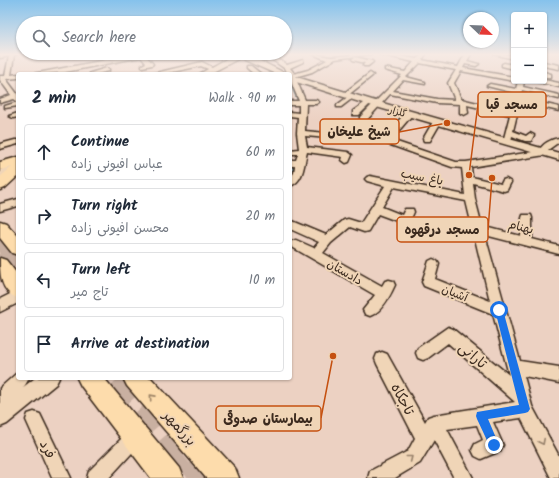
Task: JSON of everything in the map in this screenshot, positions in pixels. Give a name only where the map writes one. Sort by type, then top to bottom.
[{"type":"main road","name":"گلزار","points":[[293,76],[373,104],[437,122],[508,137],[559,157]]},
{"type":"main road","name":"گلزار","points":[[543,151],[559,154]]},
{"type":"main road","points":[[0,166],[16,162]]},
{"type":"main road","points":[[0,175],[16,167]]},
{"type":"main road","points":[[0,179],[16,170]]},
{"type":"main road","points":[[0,185],[16,171]]},
{"type":"main road","points":[[0,227],[16,246]]},
{"type":"main road","points":[[1,269],[16,288]]},
{"type":"main road","points":[[91,380],[169,478]]},
{"type":"main road","name":"بزرگمهر","points":[[137,380],[225,478]]},
{"type":"street","points":[[339,106],[369,76]]},
{"type":"street","points":[[389,76],[423,83]]},
{"type":"street","points":[[356,113],[373,104],[390,92],[405,76]]},
{"type":"street","points":[[454,76],[450,83],[458,100],[463,102]]},
{"type":"street","points":[[0,87],[4,80],[16,77]]},
{"type":"street","points":[[402,79],[412,87]]},
{"type":"street","points":[[4,80],[16,97]]},
{"type":"street","points":[[547,83],[559,85]]},
{"type":"street","points":[[490,86],[520,87],[559,97]]},
{"type":"street","points":[[520,87],[508,137],[528,139],[530,136]]},
{"type":"street","points":[[390,92],[417,94],[429,102],[463,102],[516,106],[557,112]]},
{"type":"street","points":[[292,95],[301,133],[298,151],[300,163],[294,174]]},
{"type":"street","points":[[0,101],[16,98]]},
{"type":"street","points":[[495,98],[516,106]]},
{"type":"street","points":[[296,111],[316,102]]},
{"type":"street","points":[[463,102],[464,113]]},
{"type":"street","points":[[363,119],[373,104]]},
{"type":"street","points":[[7,107],[16,105]]},
{"type":"street","points":[[386,141],[409,114]]},
{"type":"street","points":[[427,139],[437,122]]},
{"type":"street","points":[[351,138],[353,125]]},
{"type":"street","points":[[301,133],[386,141],[455,165],[466,165],[543,151],[554,141],[559,140]]},
{"type":"street","points":[[0,147],[16,143]]},
{"type":"street","points":[[298,151],[348,155],[346,160]]},
{"type":"street","points":[[426,166],[430,156]]},
{"type":"street","points":[[292,163],[300,163]]},
{"type":"street","points":[[466,165],[470,199],[477,229],[523,402],[557,468]]},
{"type":"street","points":[[370,179],[391,184]]},
{"type":"street","points":[[467,179],[504,188],[506,182]]},
{"type":"street","name":"باغ سیب","points":[[327,240],[348,223],[364,228],[391,184],[470,199]]},
{"type":"street","points":[[0,208],[16,203]]},
{"type":"street","points":[[376,209],[405,220],[409,212]]},
{"type":"street","points":[[526,242],[527,218]]},
{"type":"street","name":"دادستان","points":[[292,225],[327,240],[316,254],[387,290],[370,310]]},
{"type":"street","name":"بهنام","points":[[477,229],[559,250]]},
{"type":"street","points":[[296,244],[316,254]]},
{"type":"street","name":"آشیان","points":[[433,264],[428,282],[499,310]]},
{"type":"street","points":[[0,306],[16,297]]},
{"type":"street","name":"تارانی","points":[[423,353],[448,334],[523,402]]},
{"type":"street","name":"تاجکاه","points":[[382,359],[425,439]]},
{"type":"street","points":[[514,367],[559,375]]},
{"type":"street","points":[[0,398],[18,380]]},
{"type":"street","points":[[0,416],[43,380]]},
{"type":"street","points":[[434,423],[481,416],[523,402]]},
{"type":"street","points":[[481,416],[494,445],[481,450]]},
{"type":"street","name":"فرد","points":[[34,420],[62,478]]},
{"type":"street","points":[[377,478],[414,457],[434,423]]},
{"type":"street","points":[[434,423],[464,478]]},
{"type":"street","points":[[96,478],[136,436]]},
{"type":"waterway","points":[[292,88],[299,103]]},
{"type":"waterway","points":[[292,170],[295,164]]},
{"type":"tunnel","points":[[0,238],[6,245]]},
{"type":"tunnel","points":[[5,244],[16,257]]},
{"type":"tunnel","points":[[0,253],[16,273]]},
{"type":"tunnel","points":[[121,380],[204,478]]},
{"type":"tunnel","points":[[166,454],[186,478]]},
{"type":"place","name":"شیخ علیخان","points":[[447,123]]},
{"type":"place","name":"مسجد قبا","points":[[469,175]]},
{"type":"place","name":"مسجد درقهوه","points":[[492,178]]},
{"type":"place","name":"بیمارستان صدوقی","points":[[333,356]]},
{"type":"route","points":[[494,445],[481,416],[525,409],[499,310]]}]
